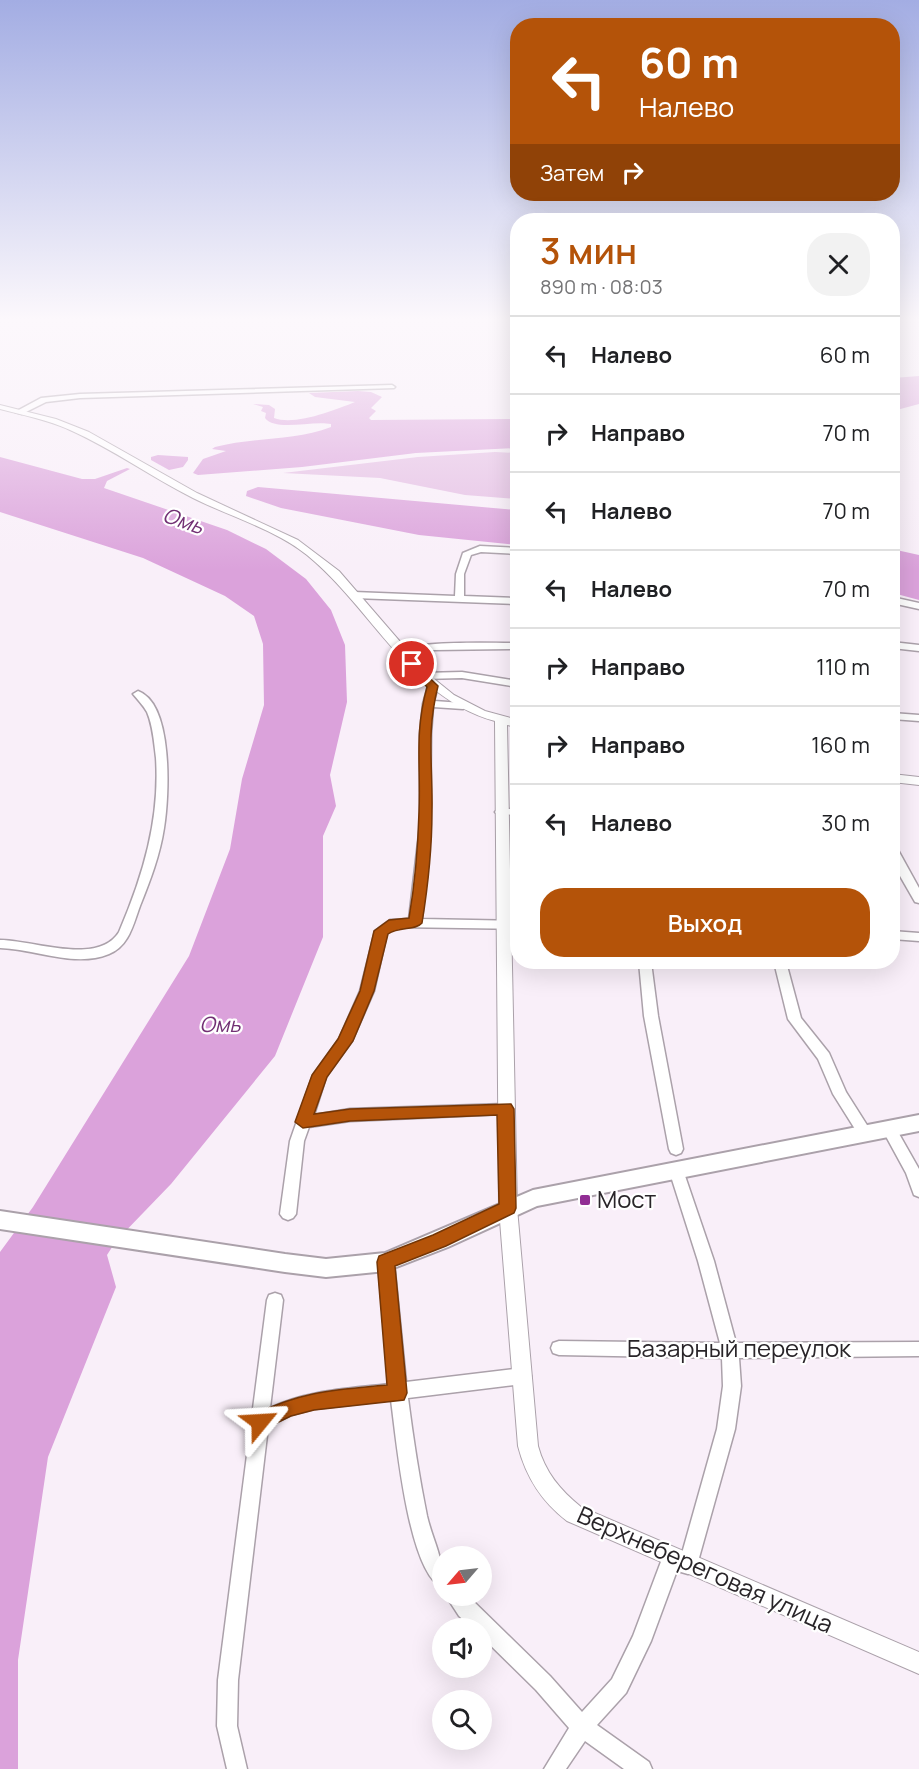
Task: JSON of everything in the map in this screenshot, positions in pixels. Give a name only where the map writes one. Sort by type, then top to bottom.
[{"type":"main road","points":[[0,1220],[326,1268],[366,1266],[386,1262],[440,1241],[508,1208],[567,1190],[919,1123]]},
{"type":"street","points":[[19,412],[35,405]]},
{"type":"street","points":[[0,407],[71,428],[193,495],[296,544],[321,561],[354,595],[401,652],[433,686],[463,706],[510,723]]},
{"type":"street","points":[[459,597],[460,574],[467,554],[480,549],[510,551]]},
{"type":"street","points":[[354,595],[383,598],[459,597],[510,600]]},
{"type":"street","points":[[363,606],[383,598]]},
{"type":"street","points":[[900,602],[919,606]]},
{"type":"street","points":[[401,652],[434,647],[510,646]]},
{"type":"street","points":[[900,646],[919,648]]},
{"type":"street","points":[[423,676],[462,675],[510,683]]},
{"type":"street","points":[[415,923],[423,870],[426,810],[423,756],[428,704],[433,686]]},
{"type":"street","points":[[0,944],[14,943],[66,953],[90,953],[116,945],[123,935],[150,872],[163,811],[164,784],[156,722],[151,710],[138,694]]},
{"type":"street","points":[[428,704],[463,706]]},
{"type":"street","points":[[900,717],[919,718]]},
{"type":"street","name":"Верхнебереговая улица","points":[[501,721],[501,812],[510,925],[506,1109],[508,1208],[532,1463],[549,1492],[574,1514],[680,1562],[919,1663]]},
{"type":"street","points":[[900,778],[919,781]]},
{"type":"street","points":[[501,812],[510,812]]},
{"type":"street","points":[[900,865],[919,899]]},
{"type":"street","points":[[288,1214],[297,1141],[303,1122],[320,1075],[345,1041],[367,991],[381,931],[394,923],[510,925]]},
{"type":"street","points":[[900,936],[919,937]]},
{"type":"street","points":[[646,969],[651,1016],[676,1149]]},
{"type":"street","points":[[782,969],[795,1019],[824,1057],[840,1094],[865,1134]]},
{"type":"street","points":[[303,1122],[350,1115],[506,1109]]},
{"type":"street","points":[[889,1129],[913,1172],[919,1191]]},
{"type":"street","points":[[554,1769],[582,1727],[619,1686],[631,1664],[680,1562],[726,1429],[732,1386],[730,1351],[706,1261],[676,1170]]},
{"type":"street","points":[[386,1262],[397,1393],[419,1522],[432,1563]]},
{"type":"street","points":[[237,1769],[227,1726],[228,1680],[275,1300]]},
{"type":"street","name":"Базарный переулок","points":[[559,1348],[730,1351],[919,1349]]},
{"type":"street","points":[[260,1422],[288,1408],[314,1401],[397,1393],[523,1376]]},
{"type":"street","points":[[464,1606],[543,1683],[582,1727],[642,1769]]},
{"type":"shaded area","points":[[510,453],[510,498],[465,495],[380,478],[283,473],[418,457]]},
{"type":"water","points":[[255,405],[269,405],[275,409],[274,418],[283,420],[304,419],[348,405],[374,405],[371,408],[376,411],[369,418],[371,420],[510,419],[510,448],[416,453],[302,467],[198,475],[193,473],[203,459],[226,451],[212,449],[215,447],[303,435],[331,427],[331,424],[323,423],[286,425],[270,422],[265,418],[266,413],[261,411],[263,407]]},
{"type":"water","points":[[900,405],[917,405],[900,409]]},
{"type":"water","points":[[158,455],[188,457],[188,460],[183,467],[169,470],[151,460],[151,457]]},
{"type":"water","name":"Омь","points":[[0,457],[82,479],[95,479],[130,469],[107,481],[104,488],[227,530],[266,549],[306,579],[331,610],[345,645],[347,702],[330,775],[336,806],[323,836],[323,937],[275,1056],[171,1184],[116,1241],[107,1255],[116,1287],[48,1457],[18,1660],[18,1769],[0,1769],[0,1252],[33,1207],[189,956],[230,849],[242,779],[264,705],[263,644],[254,616],[225,596],[143,558],[0,512]]},
{"type":"water","points":[[258,487],[510,509],[510,544],[419,535],[281,508],[246,496],[247,491]]},
{"type":"water","points":[[900,551],[919,555],[919,600],[900,595]]},
{"type":"place","name":"Мост","points":[[585,1200]]},
{"type":"route","points":[[260,1422],[272,1414],[314,1401],[397,1393],[386,1262],[440,1241],[508,1208],[506,1109],[471,1108],[350,1115],[303,1122],[320,1075],[345,1041],[367,991],[381,931],[394,923],[415,923],[422,880],[426,810],[423,756],[425,716],[433,686],[412,664]]}]
